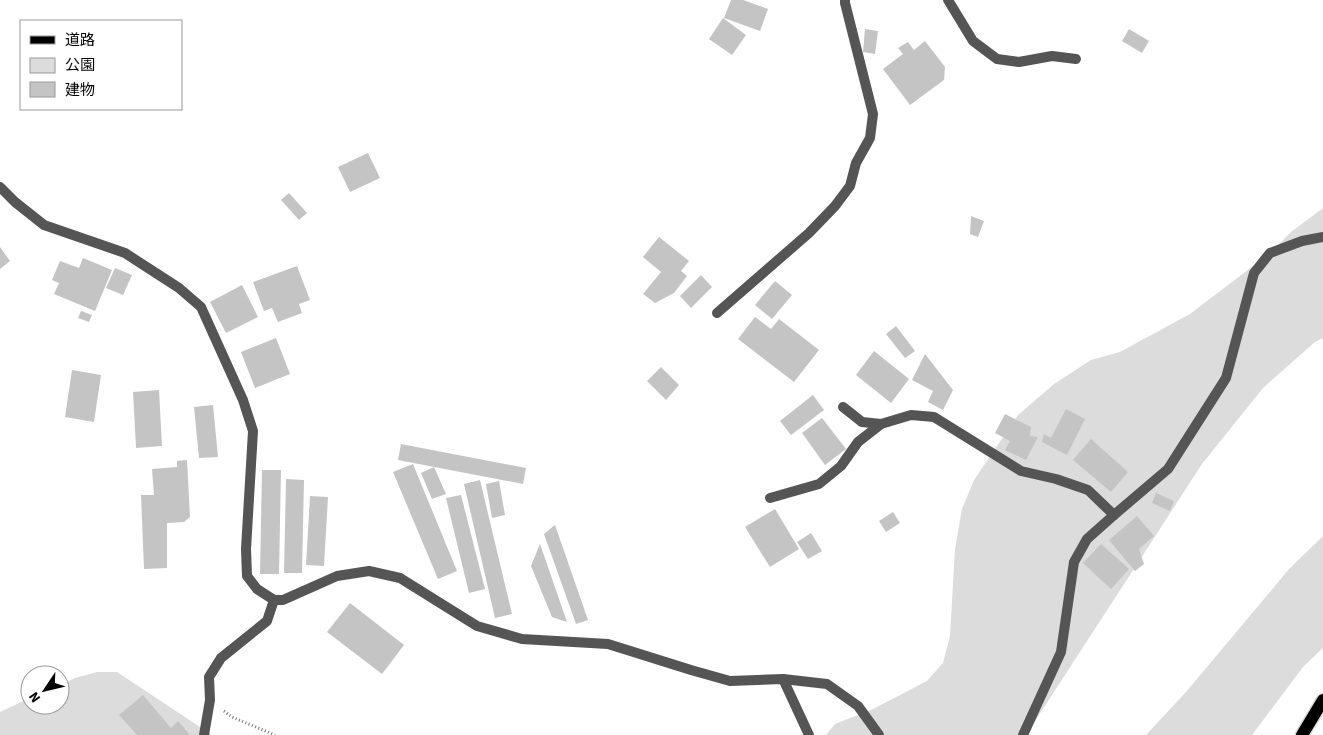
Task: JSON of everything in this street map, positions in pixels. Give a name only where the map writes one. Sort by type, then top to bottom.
[{"type":"main road","points":[[1302,735],[1323,700]]},
{"type":"street","points":[[717,313],[809,233],[835,206],[850,186],[856,163],[870,138],[873,114],[844,3],[845,0]]},
{"type":"street","points":[[948,0],[973,42],[997,59],[1019,62],[1052,56],[1076,59]]},
{"type":"street","points":[[0,187],[15,202],[44,225],[125,253],[179,288],[200,307],[243,400],[252,431],[246,549],[247,576],[257,589],[274,600],[283,600],[337,576],[369,571],[400,578],[476,626],[522,639],[608,644],[730,680],[783,679],[827,684],[858,706],[879,735]]},
{"type":"street","points":[[1023,735],[1061,652],[1074,562],[1087,539],[1168,469],[1226,378],[1254,273],[1270,253],[1302,240],[1323,237]]},
{"type":"street","points":[[843,407],[862,422],[881,424]]},
{"type":"street","points":[[770,498],[818,484],[840,466],[858,442],[881,424],[911,415],[934,417],[1021,471],[1056,479],[1088,490],[1114,515]]},
{"type":"street","points":[[204,735],[210,700],[209,677],[221,658],[267,622],[274,600]]},
{"type":"street","points":[[783,679],[809,735]]},
{"type":"path","points":[[210,700],[232,718],[275,735]]},
{"type":"green space","points":[[1323,208],[1323,338],[1315,342],[1263,388],[1202,464],[1026,735],[826,735],[835,724],[873,709],[927,681],[943,663],[950,636],[955,549],[962,509],[974,480],[1018,415],[1054,384],[1091,360],[1120,352],[1190,314],[1270,253],[1291,232]]},
{"type":"green space","points":[[1323,536],[1323,648],[1303,667],[1252,735],[1146,735],[1186,692],[1290,568]]},
{"type":"green space","points":[[97,672],[117,672],[212,735],[0,735],[0,712],[20,703],[20,715],[70,715],[70,680]]},
{"type":"building","points":[[731,0],[743,0],[768,9],[760,31],[724,18]]},
{"type":"building","points":[[723,18],[746,35],[732,55],[709,39]]},
{"type":"building","points":[[865,29],[878,31],[875,54],[863,52]]},
{"type":"building","points":[[1129,29],[1149,41],[1142,53],[1122,41]]},
{"type":"building","points":[[925,41],[945,67],[944,80],[910,105],[883,69],[903,54],[898,48],[908,42],[914,50]]},
{"type":"building","points":[[368,153],[380,178],[350,192],[338,167]]},
{"type":"building","points":[[289,193],[307,213],[299,220],[281,200]]},
{"type":"building","points":[[971,216],[984,221],[978,237],[970,234]]},
{"type":"building","points":[[659,237],[689,261],[681,271],[687,276],[674,293],[655,303],[643,294],[661,272],[643,257]]},
{"type":"building","points":[[0,247],[10,261],[0,269]]},
{"type":"building","points":[[83,258],[112,270],[95,311],[54,294],[59,283],[52,280],[60,261],[79,268]]},
{"type":"building","points":[[297,266],[310,300],[299,304],[302,313],[278,322],[272,308],[264,311],[253,282]]},
{"type":"building","points":[[115,268],[132,275],[123,295],[106,288]]},
{"type":"building","points":[[701,275],[712,287],[691,308],[680,296]]},
{"type":"building","points":[[775,281],[792,295],[772,319],[755,305]]},
{"type":"building","points":[[242,285],[258,317],[226,333],[210,302]]},
{"type":"building","points":[[81,311],[92,315],[89,322],[78,318]]},
{"type":"building","points":[[755,317],[771,329],[779,319],[819,350],[794,382],[738,339]]},
{"type":"building","points":[[896,326],[915,351],[905,358],[886,334]]},
{"type":"building","points":[[276,338],[290,374],[255,388],[241,352]]},
{"type":"building","points":[[874,351],[909,379],[891,403],[856,375]]},
{"type":"building","points":[[925,354],[953,390],[943,410],[928,402],[933,391],[912,380]]},
{"type":"building","points":[[661,367],[679,385],[666,400],[647,381]]},
{"type":"building","points":[[72,370],[101,375],[94,422],[65,417]]},
{"type":"building","points":[[159,390],[162,446],[136,448],[133,392]]},
{"type":"building","points":[[813,395],[824,410],[791,435],[780,421]]},
{"type":"building","points":[[213,405],[218,457],[199,458],[194,407]]},
{"type":"building","points":[[1066,409],[1085,419],[1067,455],[1042,442],[1044,434],[1051,438]]},
{"type":"building","points":[[1005,414],[1031,427],[1030,436],[1038,437],[1026,460],[1005,450],[1010,441],[995,433]]},
{"type":"building","points":[[822,418],[846,449],[825,465],[802,433]]},
{"type":"building","points":[[1091,439],[1128,472],[1111,492],[1073,460]]},
{"type":"building","points":[[401,444],[526,468],[523,484],[398,460]]},
{"type":"building","points":[[187,460],[190,517],[184,522],[167,523],[167,568],[144,569],[141,495],[154,495],[152,469],[177,467],[177,461]]},
{"type":"building","points":[[413,464],[457,571],[438,579],[393,472]]},
{"type":"building","points":[[434,467],[446,494],[432,499],[421,473]]},
{"type":"building","points":[[262,470],[281,470],[279,574],[260,574]]},
{"type":"building","points":[[286,479],[304,480],[302,573],[284,573]]},
{"type":"building","points":[[480,480],[512,614],[495,618],[464,484]]},
{"type":"building","points":[[499,481],[505,515],[492,518],[486,484]]},
{"type":"building","points":[[1156,493],[1174,501],[1170,511],[1152,503]]},
{"type":"building","points":[[461,495],[485,589],[469,593],[446,498]]},
{"type":"building","points":[[310,496],[328,497],[324,566],[306,565]]},
{"type":"building","points":[[775,509],[799,549],[770,567],[745,527]]},
{"type":"building","points":[[893,512],[900,523],[886,532],[879,521]]},
{"type":"building","points":[[1137,516],[1154,536],[1139,549],[1144,564],[1135,571],[1109,540]]},
{"type":"building","points":[[555,525],[588,620],[576,624],[544,534]]},
{"type":"building","points":[[811,533],[822,551],[808,559],[797,542]]},
{"type":"building","points":[[540,544],[567,622],[552,617],[531,566]]},
{"type":"building","points":[[1101,544],[1129,569],[1111,589],[1083,563]]},
{"type":"building","points":[[350,603],[404,645],[382,674],[327,632]]},
{"type":"building","points":[[143,695],[171,728],[178,721],[190,735],[137,735],[119,715]]}]
